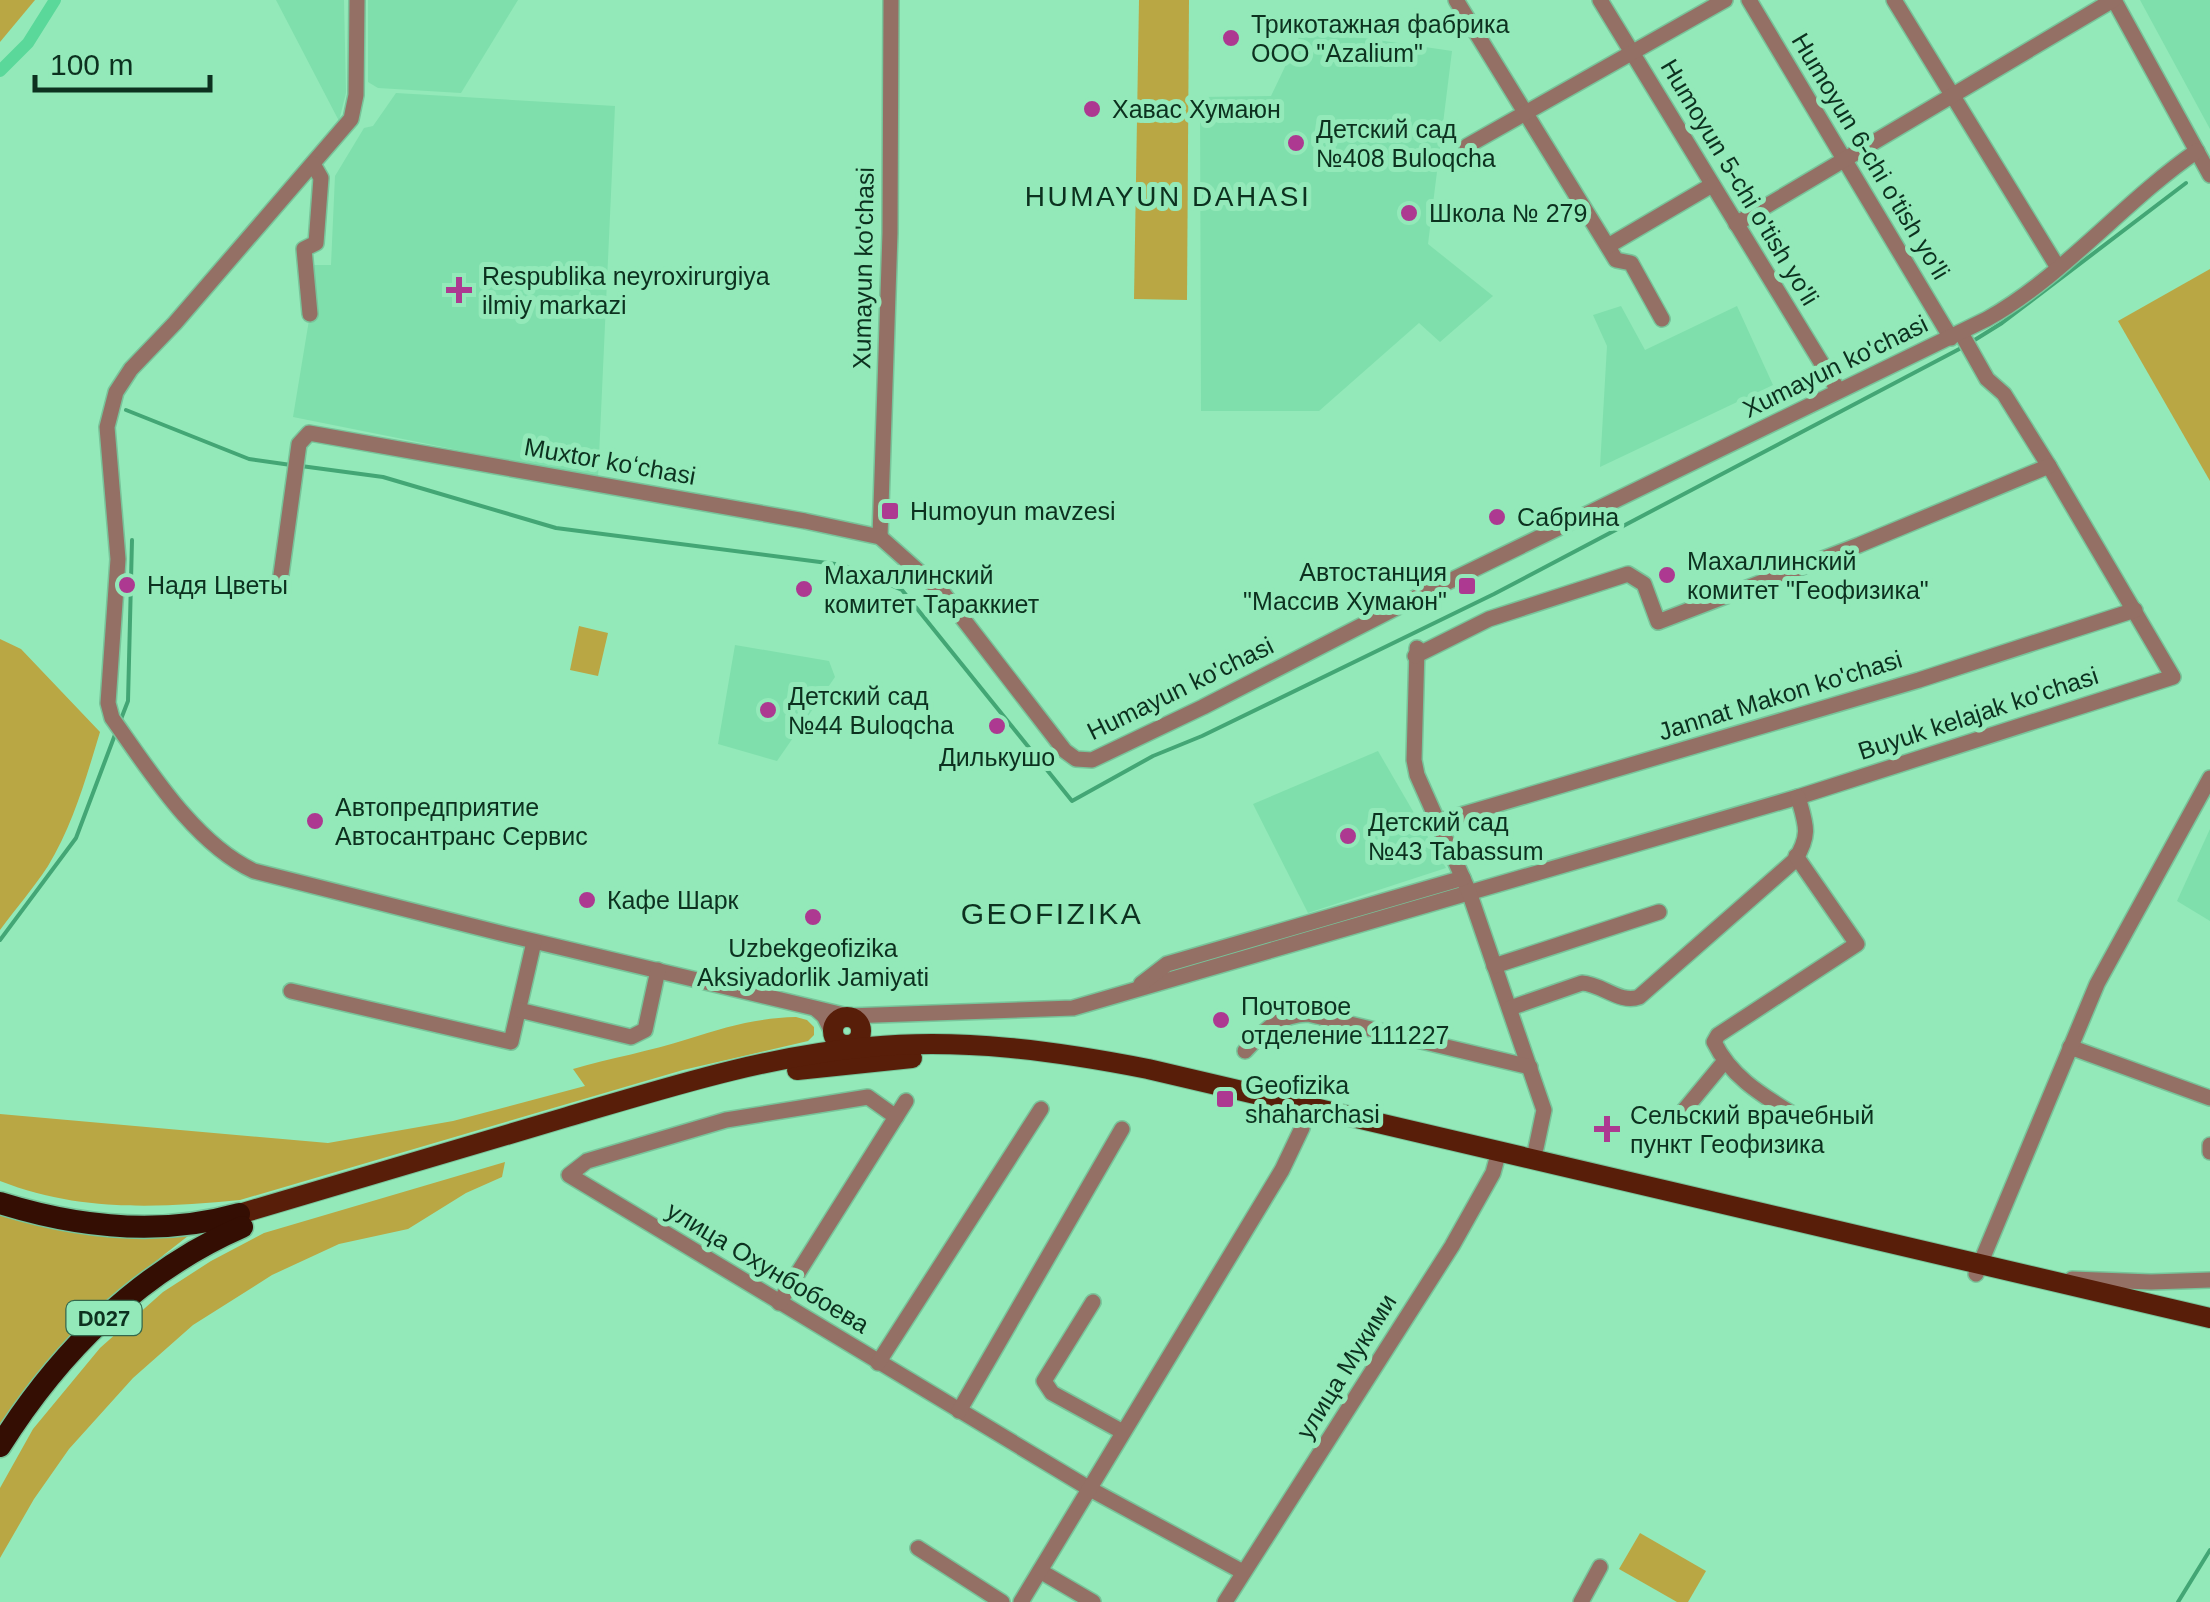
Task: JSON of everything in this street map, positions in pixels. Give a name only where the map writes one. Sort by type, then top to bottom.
[{"type":"highway","name":"D027","points":[[0,1203],[66,1220],[124,1226],[240,1220]]},
{"type":"highway","name":"D027","points":[[0,1446],[54,1369],[102,1320],[174,1264],[240,1220]]},
{"type":"main road","name":"D027","points":[[240,1220],[760,1077],[848,1044],[983,1045],[1066,1054],[1306,1112]]},
{"type":"main road","points":[[1306,1112],[1978,1270],[2210,1331]]},
{"type":"main road","points":[[1978,1270],[2019,1273],[2210,1318]]},
{"type":"street","points":[[357,0],[355,108],[344,128],[131,369],[114,398],[107,436],[118,559],[108,703],[115,722],[175,802],[211,840],[246,867],[279,879],[812,1007],[848,1044]]},
{"type":"street","name":"Xumayun ko'chasi","points":[[880,538],[890,233],[892,0]]},
{"type":"street","points":[[1456,0],[1616,260],[1631,263],[1662,319]]},
{"type":"street","name":"Humoyun 5-chi o'tish yo'li","points":[[1600,0],[1838,390]]},
{"type":"street","points":[[1468,146],[1725,0]]},
{"type":"street","name":"Humoyun 6-chi o'tish yo'li","points":[[1749,0],[1844,160],[1956,335],[1987,378],[2004,394],[2173,676]]},
{"type":"street","points":[[1894,0],[2056,266]]},
{"type":"street","points":[[1736,224],[2113,0],[2210,175]]},
{"type":"street","name":"Xumayun ko'chasi","points":[[1462,575],[2000,312],[2154,180],[2197,151]]},
{"type":"street","points":[[310,314],[304,249],[316,242],[321,178],[313,164]]},
{"type":"street","points":[[1608,246],[1712,184]]},
{"type":"street","name":"Muxtor koʻchasi","points":[[254,586],[278,588],[298,448],[309,433],[805,520],[880,538]]},
{"type":"street","points":[[1536,1148],[1544,1110],[1466,885],[1417,775],[1416,650],[1489,619],[1628,574],[1644,584],[1658,622],[1859,545],[2048,466]]},
{"type":"street","name":"Humayun ko'chasi","points":[[880,538],[944,593],[1064,751],[1081,760],[1119,748],[1462,575]]},
{"type":"street","name":"Jannat Makon ko'chasi","points":[[1437,822],[1919,680],[2135,610]]},
{"type":"street","name":"Buyuk kelajak ko'chasi","points":[[848,1044],[868,1020],[880,1016],[1072,1008],[1133,991],[1168,964],[1798,797],[2173,676]]},
{"type":"street","points":[[1978,1270],[2106,967],[2210,778]]},
{"type":"street","points":[[1510,1008],[1582,983],[1626,999],[1639,997],[1805,847],[1807,831],[1798,797]]},
{"type":"street","points":[[1794,1115],[1752,1089],[1724,1062],[1714,1042],[1718,1035],[1858,944],[1796,856]]},
{"type":"street","points":[[1494,966],[1659,912]]},
{"type":"street","points":[[291,991],[512,1042],[534,942]]},
{"type":"street","points":[[519,1010],[631,1037],[645,1030],[658,970]]},
{"type":"street","points":[[1245,1051],[1273,1021],[1308,1014],[1530,1067]]},
{"type":"street","points":[[2070,1047],[2210,1098]]},
{"type":"street","points":[[1676,1120],[1724,1062]]},
{"type":"street","name":"улица Охунбобоева","points":[[896,1117],[868,1097],[726,1120],[587,1160],[568,1175],[1090,1489],[1243,1572]]},
{"type":"street","points":[[779,1303],[906,1101]]},
{"type":"street","points":[[878,1363],[1041,1109]]},
{"type":"street","points":[[1021,1602],[1282,1170],[1306,1112]]},
{"type":"street","points":[[959,1411],[1122,1128]]},
{"type":"street","name":"улица Мукими","points":[[1224,1602],[1452,1246],[1484,1192],[1498,1157]]},
{"type":"street","points":[[2019,1273],[2119,1282],[2210,1280]]},
{"type":"street","points":[[1093,1302],[1044,1382],[1052,1394],[1124,1432]]},
{"type":"street","points":[[918,1548],[1002,1602]]},
{"type":"street","points":[[1581,1602],[1600,1567]]},
{"type":"street","points":[[1040,1571],[1093,1602]]},
{"type":"shaded area","points":[[0,0],[35,0],[0,42]]},
{"type":"shaded area","points":[[276,0],[344,0],[346,93],[339,121]]},
{"type":"shaded area","points":[[368,0],[518,0],[461,93],[378,88],[368,82]]},
{"type":"shaded area","points":[[1139,0],[1189,0],[1187,300],[1134,299]]},
{"type":"shaded area","points":[[2140,0],[2210,0],[2210,129]]},
{"type":"shaded area","points":[[1303,29],[1452,51],[1428,244],[1493,296],[1440,342],[1419,323],[1319,411],[1201,411],[1200,97],[1271,96]]},
{"type":"shaded area","name":"Respublika neyroxirurgiya ilmiy markazi","points":[[396,93],[615,106],[598,478],[293,417],[310,314],[312,265],[331,265],[335,176],[364,128],[373,126]]},
{"type":"shaded area","points":[[2210,269],[2210,481],[2118,321]]},
{"type":"shaded area","points":[[1621,306],[1645,350],[1737,306],[1773,385],[1600,467],[1607,346],[1593,315]]},
{"type":"shaded area","points":[[579,626],[608,633],[598,676],[570,670]]},
{"type":"shaded area","points":[[0,639],[21,649],[100,732],[57,850],[0,930]]},
{"type":"shaded area","name":"Детский сад №44 Buloqcha","points":[[735,645],[829,661],[835,677],[777,761],[718,744]]},
{"type":"shaded area","name":"Детский сад №43 Tabassum","points":[[1378,751],[1446,868],[1308,913],[1253,804]]},
{"type":"shaded area","points":[[2210,829],[2210,921],[2177,901]]},
{"type":"shaded area","points":[[796,1017],[814,1027],[814,1035],[808,1041],[683,1070],[240,1200],[179,1205],[89,1203],[0,1181],[0,1114],[328,1143],[453,1121],[585,1086],[573,1069],[741,1024]]},
{"type":"shaded area","points":[[505,1162],[502,1177],[466,1193],[408,1229],[339,1244],[272,1275],[193,1325],[133,1378],[69,1449],[0,1558],[0,1488],[33,1429],[100,1348],[163,1292],[264,1233]]},
{"type":"shaded area","points":[[0,1215],[93,1235],[188,1236],[85,1323],[40,1372],[0,1427]]},
{"type":"shaded area","points":[[1640,1533],[1706,1571],[1688,1602],[1677,1602],[1619,1569]]},
{"type":"waterway","points":[[0,71],[28,43],[55,0]]},
{"type":"waterway","points":[[1973,341],[2186,183]]},
{"type":"waterway","points":[[301,466],[383,477],[556,528],[843,565],[902,590],[1072,801],[1153,756],[1494,594],[1965,346]]},
{"type":"waterway","points":[[126,410],[249,459],[291,465]]},
{"type":"waterway","points":[[121,719],[128,701],[132,540]]},
{"type":"waterway","points":[[0,940],[76,838],[116,732]]},
{"type":"waterway","points":[[2178,1602],[2210,1550]]},
{"type":"place","name":"Трикотажная фабрика ООО \"Azalium\"","points":[[1231,38]]},
{"type":"place","name":"Хавас Хумаюн","points":[[1092,109]]},
{"type":"place","name":"Детский сад №408 Buloqcha","points":[[1296,143]]},
{"type":"place","name":"Школа № 279","points":[[1409,213]]},
{"type":"place","name":"Respublika neyroxirurgiya ilmiy markazi","points":[[459,290]]},
{"type":"place","name":"Humoyun mavzesi","points":[[890,511]]},
{"type":"place","name":"Сабрина","points":[[1497,517]]},
{"type":"place","name":"Махаллинский комитет \"Геофизика\"","points":[[1667,575]]},
{"type":"place","name":"Надя Цветы","points":[[127,585]]},
{"type":"place","name":"Автостанция \"Массив Хумаюн\"","points":[[1467,586]]},
{"type":"place","name":"Махаллинский комитет Тараккиет","points":[[804,589]]},
{"type":"place","name":"Детский сад №44 Buloqcha","points":[[768,710]]},
{"type":"place","name":"Дилькушо","points":[[997,726]]},
{"type":"place","name":"Автопредприятие Автосантранс Сервис","points":[[315,821]]},
{"type":"place","name":"Детский сад №43 Tabassum","points":[[1348,836]]},
{"type":"place","name":"Кафе Шарк","points":[[587,900]]},
{"type":"place","name":"Uzbekgeofizika Aksiyadorlik Jamiyati","points":[[813,917]]},
{"type":"place","name":"Почтовое отделение 111227","points":[[1221,1020]]},
{"type":"place","name":"Geofizika shaharchasi","points":[[1225,1099]]},
{"type":"place","name":"Сельский врачебный пункт Геофизика","points":[[1607,1129]]},
{"type":"district","name":"HUMAYUN DAHASI","points":[[1168,196]]},
{"type":"district","name":"GEOFIZIKA","points":[[1052,914]]}]
